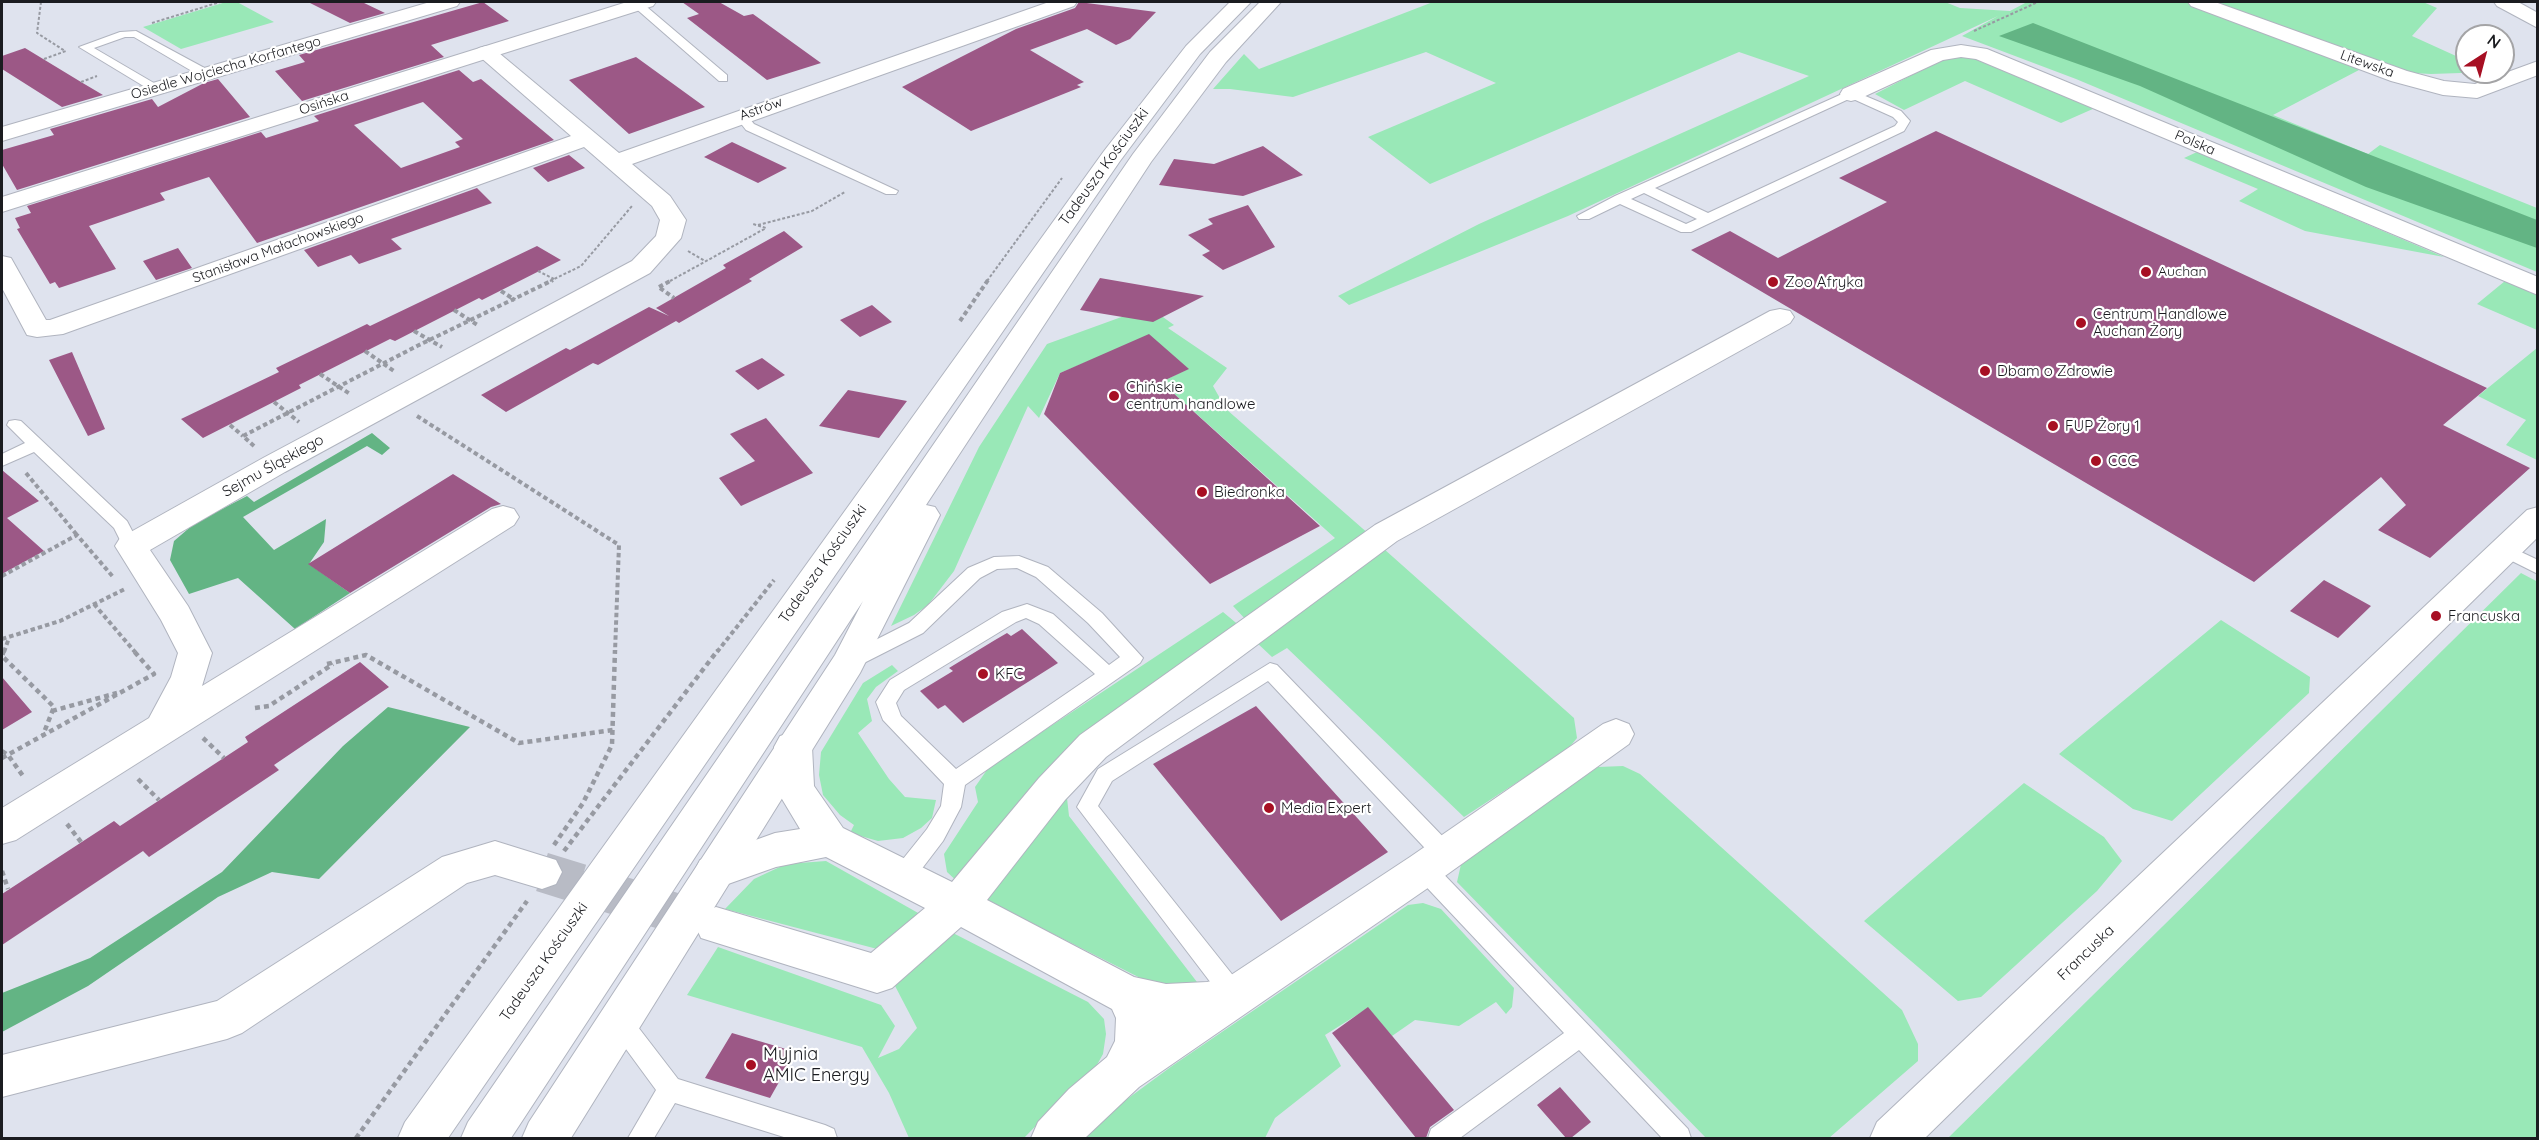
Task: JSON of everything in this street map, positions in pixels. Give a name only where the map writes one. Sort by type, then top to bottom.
[{"type":"street","name":"Osiedle Wojciecha Korfantego","points":[[2,134],[450,2]]},
{"type":"street","name":"Astrów","points":[[615,162],[1067,2]]},
{"type":"street","name":"Tadeusza Kościuszki","points":[[421,1138],[1112,156],[1193,50],[1241,2]]},
{"type":"street","name":"Tadeusza Kościuszki","points":[[484,1138],[1175,112],[1218,57],[1271,2]]},
{"type":"street","name":"Litewska","points":[[2198,2],[2399,76],[2443,88],[2477,91],[2538,67]]},
{"type":"street","points":[[2504,2],[2538,22]]},
{"type":"street","name":"Osińska","points":[[2,205],[641,3]]},
{"type":"street","name":"Polska","points":[[1851,94],[1938,54],[1961,51],[1980,53],[2538,287]]},
{"type":"street","points":[[486,52],[615,162]]},
{"type":"street","name":"Stanisława Małachowskiego","points":[[2,264],[37,329],[53,328],[587,138]]},
{"type":"street","name":"Sejmu Śląskiego","points":[[131,546],[274,465],[396,387],[641,267],[668,238],[673,220],[661,201],[615,162]]},
{"type":"street","points":[[716,925],[877,974],[958,905],[1052,789],[1093,746],[1386,533],[1780,317]]},
{"type":"street","points":[[545,1138],[848,663],[931,501],[951,442]]},
{"type":"street","points":[[2,828],[503,517]]},
{"type":"street","name":"Francuska","points":[[1893,1138],[2538,518]]},
{"type":"street","points":[[131,546],[176,615],[195,653],[189,677],[162,728]]},
{"type":"street","points":[[1054,1138],[1085,1105],[1123,1072],[1435,861],[1616,735]]},
{"type":"street","points":[[793,747],[795,789],[829,840],[903,876],[1127,995],[1166,1004],[1207,1002],[1235,996]]},
{"type":"street","points":[[714,872],[775,850],[829,840]]},
{"type":"street","points":[[2,1076],[226,1020],[456,869],[495,858],[535,881]]},
{"type":"street","points":[[1123,1072],[1137,1043],[1138,1016],[1127,995]]},
{"type":"lane","points":[[641,3],[723,78]]},
{"type":"lane","points":[[155,89],[85,47],[124,34],[136,34],[206,74]]},
{"type":"lane","points":[[1584,216],[1620,199],[1644,188],[1851,94],[1897,114],[1904,123],[1900,128],[1686,229],[1620,199]]},
{"type":"lane","points":[[741,116],[750,127],[891,191]]},
{"type":"lane","points":[[1644,188],[1709,219]]},
{"type":"lane","points":[[15,425],[122,525],[131,546]]},
{"type":"lane","points":[[2,461],[35,445]]},
{"type":"lane","points":[[2504,550],[2538,568]]},
{"type":"lane","points":[[848,663],[916,628],[974,573],[994,563],[1019,562],[1042,572],[1095,618],[1133,658],[955,781],[951,807],[935,835],[903,876]]},
{"type":"lane","points":[[955,781],[893,720],[886,702],[897,685],[1009,616],[1027,611],[1046,619],[1108,675]]},
{"type":"lane","points":[[1235,996],[1087,807],[1105,775],[1270,670],[1581,1035],[1679,1138]]},
{"type":"lane","points":[[620,1022],[670,1089],[825,1138]]},
{"type":"lane","points":[[1440,1138],[1581,1035]]},
{"type":"lane","points":[[640,1138],[670,1089]]},
{"type":"path","points":[[41,2],[37,33],[66,51],[44,59]]},
{"type":"path","points":[[147,24],[220,2]]},
{"type":"path","points":[[81,82],[103,74],[94,68]]},
{"type":"path","points":[[757,225],[812,211],[851,188]]},
{"type":"path","points":[[243,436],[581,266],[637,199]]},
{"type":"path","points":[[682,248],[706,262]]},
{"type":"path","points":[[538,272],[560,283]]},
{"type":"path","points":[[651,282],[674,298]]},
{"type":"path","points":[[501,291],[519,303]]},
{"type":"path","points":[[454,310],[482,329]]},
{"type":"path","points":[[414,331],[444,349]]},
{"type":"path","points":[[356,1138],[535,881],[584,803],[612,745],[619,545],[396,387],[383,364],[365,351]]},
{"type":"path","points":[[320,374],[354,397]]},
{"type":"path","points":[[274,402],[303,425]]},
{"type":"path","points":[[230,425],[274,465]]},
{"type":"path","points":[[24,471],[124,589]]},
{"type":"path","points":[[2,576],[77,535]]},
{"type":"path","points":[[2,639],[60,621],[152,576]]},
{"type":"path","points":[[2,758],[154,674],[94,604]]},
{"type":"path","points":[[9,637],[2,656],[54,707],[42,736]]},
{"type":"path","points":[[321,665],[366,655],[519,743],[613,730]]},
{"type":"path","points":[[52,711],[123,691]]},
{"type":"path","points":[[202,738],[224,758]]},
{"type":"path","points":[[2,751],[8,755],[23,776]]},
{"type":"path","points":[[138,778],[159,800]]},
{"type":"path","points":[[66,824],[81,842]]},
{"type":"path","points":[[2,872],[8,890]]},
{"type":"green space","points":[[226,2],[237,2],[274,22],[181,49],[143,27]]},
{"type":"green space","points":[[1433,2],[1945,2],[1960,8],[2010,11],[2027,2],[2423,2],[2437,8],[2412,36],[2455,56],[2455,73],[2359,70],[2273,115],[2368,154],[2380,145],[2537,208],[2537,272],[2076,79],[1962,36],[1998,16],[1568,216],[1349,305],[1338,296],[1479,224],[1809,76],[1739,52],[1430,184],[1368,137],[1496,83],[1426,52],[1293,97],[1213,89],[1244,54],[1259,69]]},
{"type":"green space","points":[[2033,23],[2537,220],[2537,248],[2366,187],[2140,86],[1999,36]]},
{"type":"green space","points":[[1945,58],[1980,59],[2095,108],[2061,123],[1965,81],[1904,110],[1875,94]]},
{"type":"green space","points":[[2197,152],[2444,257],[2305,231],[2239,201],[2258,189],[2184,158]]},
{"type":"green space","points":[[2505,281],[2537,295],[2537,330],[2477,304]]},
{"type":"green space","points":[[1149,307],[1174,325],[1168,328],[1227,368],[1213,386],[1226,409],[1370,535],[1247,621],[1233,606],[1335,538],[1161,382],[1188,369],[1149,336],[1060,373],[1039,418],[1028,406],[954,571],[928,605],[891,626],[979,447],[1047,344]]},
{"type":"green space","points":[[2537,348],[2537,460],[2506,445],[2526,420],[2478,396]]},
{"type":"green space","points":[[372,433],[390,448],[382,455],[367,446],[243,517],[274,550],[326,519],[324,542],[309,564],[350,593],[295,629],[238,578],[189,594],[170,560],[174,541],[195,523],[247,496],[254,502]]},
{"type":"green space","points":[[1384,549],[1574,718],[1577,738],[1568,749],[1464,817],[1287,648],[1272,657],[1255,641]]},
{"type":"green space","points":[[2521,573],[2538,582],[2537,1138],[1948,1138]]},
{"type":"green space","points":[[1223,612],[1241,627],[1079,736],[1038,780],[961,885],[947,872],[944,854],[978,802],[975,787],[989,767]]},
{"type":"green space","points":[[2221,620],[2310,677],[2309,693],[2172,821],[2133,809],[2059,754]]},
{"type":"green space","points":[[892,665],[898,671],[876,687],[867,699],[872,721],[858,733],[889,779],[905,797],[936,800],[932,818],[921,828],[903,838],[878,841],[850,833],[854,825],[840,815],[823,795],[819,775],[821,752],[863,683]]},
{"type":"green space","points":[[388,707],[470,727],[319,879],[272,872],[218,897],[88,986],[2,1032],[2,993],[90,958],[222,872],[343,746]]},
{"type":"green space","points":[[1623,766],[1640,774],[1902,1010],[1918,1044],[1918,1061],[1829,1138],[1706,1138],[1457,882],[1462,860],[1598,767]]},
{"type":"green space","points":[[2024,783],[2104,837],[2122,861],[2097,891],[1981,997],[1958,1001],[1864,921]]},
{"type":"green space","points":[[1066,789],[1069,816],[1197,982],[1166,991],[986,900]]},
{"type":"green space","points":[[826,861],[927,918],[881,950],[725,909],[754,879],[786,864]]},
{"type":"green space","points":[[1423,903],[1441,909],[1514,988],[1512,1007],[1506,1014],[1496,1002],[1459,1026],[1415,1020],[1392,1036],[1368,1008],[1325,1035],[1341,1066],[1275,1118],[1265,1138],[1081,1138],[1096,1122],[1172,1066],[1408,905]]},
{"type":"green space","points":[[951,932],[1088,1002],[1104,1019],[1106,1034],[1103,1054],[1093,1072],[1068,1093],[1024,1138],[909,1138],[889,1093],[862,1047],[687,995],[718,947],[881,1005],[895,1026],[878,1058],[899,1049],[917,1028],[894,984]]},
{"type":"building","points":[[308,2],[362,2],[385,13],[350,23]]},
{"type":"building","points":[[483,2],[509,21],[431,45],[444,57],[302,101],[275,71],[305,62],[299,55]]},
{"type":"building","points":[[682,2],[719,2],[744,16],[753,14],[821,63],[767,80],[687,18],[699,14]]},
{"type":"building","points":[[1079,2],[1156,12],[1130,39],[1116,45],[1087,29],[1030,50],[1084,82],[1077,85],[1081,87],[971,131],[902,87],[1016,29],[1075,8]]},
{"type":"building","points":[[25,48],[103,95],[62,107],[2,69],[2,56]]},
{"type":"building","points":[[636,57],[705,107],[629,134],[569,80]]},
{"type":"building","points":[[459,70],[473,82],[481,79],[554,140],[257,243],[209,177],[160,193],[165,200],[89,226],[116,269],[59,288],[55,282],[50,284],[17,229],[20,228],[15,218],[31,213],[27,206],[261,132],[266,138],[319,121],[314,116]],"holes":[[[423,102],[463,139],[455,142],[460,147],[401,168],[354,125]]]},
{"type":"building","points":[[218,79],[250,117],[17,190],[2,164],[2,150],[54,135],[50,129],[152,99],[158,107],[204,83]]},
{"type":"building","name":"Centrum Handlowe Auchan Żory","points":[[1936,131],[2487,388],[2443,425],[2530,468],[2430,558],[2378,530],[2406,505],[2381,477],[2254,582],[1691,250],[1730,231],[1778,258],[1887,202],[1839,178]]},
{"type":"building","points":[[732,142],[787,168],[758,183],[704,157]]},
{"type":"building","points":[[1263,146],[1303,175],[1243,196],[1159,185],[1174,159],[1214,164]]},
{"type":"building","points":[[569,155],[585,168],[548,182],[533,168]]},
{"type":"building","points":[[477,188],[492,203],[391,239],[402,249],[359,264],[351,255],[318,267],[304,250]]},
{"type":"building","points":[[1248,205],[1275,247],[1223,270],[1202,255],[1210,251],[1188,235],[1213,224],[1208,219]]},
{"type":"building","points":[[784,231],[803,247],[749,279],[752,281],[679,323],[676,321],[598,365],[593,363],[506,412],[481,395],[566,348],[570,350],[649,307],[669,316],[656,308],[726,268],[723,265]]},
{"type":"building","points":[[537,246],[561,260],[482,300],[479,298],[395,341],[390,339],[299,385],[301,388],[203,438],[181,419],[279,372],[276,368]]},
{"type":"building","points":[[178,248],[192,268],[156,280],[143,261]]},
{"type":"building","points":[[1100,278],[1204,296],[1153,322],[1080,310]]},
{"type":"building","points":[[872,305],[892,322],[860,337],[840,320]]},
{"type":"building","name":"Biedronka","points":[[1149,334],[1189,369],[1161,382],[1320,526],[1210,584],[1044,414],[1060,373]]},
{"type":"building","points":[[72,352],[105,429],[88,436],[49,360]]},
{"type":"building","points":[[762,358],[785,375],[758,390],[735,371]]},
{"type":"building","points":[[848,390],[907,401],[879,438],[819,426]]},
{"type":"building","points":[[766,418],[813,473],[741,506],[719,478],[755,461],[730,434]]},
{"type":"building","points":[[2,470],[39,501],[7,518],[44,551],[2,574]]},
{"type":"building","points":[[453,474],[501,504],[491,507],[350,593],[308,564]]},
{"type":"building","points":[[2324,580],[2371,606],[2338,638],[2290,611]]},
{"type":"building","name":"KFC","points":[[1022,629],[1058,663],[963,723],[945,705],[938,709],[920,691],[953,671],[949,668],[995,640],[1007,633],[1011,636]]},
{"type":"building","points":[[360,662],[389,687],[274,765],[279,770],[149,857],[143,851],[2,945],[2,894],[114,821],[120,826],[248,742],[245,737]]},
{"type":"building","points":[[2,677],[32,712],[2,730]]},
{"type":"building","name":"Media Expert","points":[[1256,706],[1388,852],[1281,921],[1153,764]]},
{"type":"building","points":[[1368,1007],[1454,1110],[1430,1127],[1426,1138],[1416,1138],[1332,1033]]},
{"type":"building","name":"Myjnia AMIC Energy","points":[[732,1033],[796,1052],[770,1098],[705,1078]]},
{"type":"building","points":[[1560,1087],[1591,1122],[1571,1138],[1566,1138],[1537,1105]]},
{"type":"tunnel","points":[[542,872],[711,924]]},
{"type":"place","name":"Auchan","points":[[2146,272]]},
{"type":"place","name":"Zoo Afryka","points":[[1773,282]]},
{"type":"place","name":"Centrum Handlowe Auchan Żory","points":[[2081,323]]},
{"type":"place","name":"Dbam o Zdrowie","points":[[1985,371]]},
{"type":"place","name":"Chińskie centrum handlowe","points":[[1114,396]]},
{"type":"place","name":"FUP Żory 1","points":[[2053,426]]},
{"type":"place","name":"CCC","points":[[2096,461]]},
{"type":"place","name":"Biedronka","points":[[1202,492]]},
{"type":"place","name":"Francuska","points":[[2436,616]]},
{"type":"place","name":"KFC","points":[[983,674]]},
{"type":"place","name":"Media Expert","points":[[1269,808]]},
{"type":"place","name":"Myjnia AMIC Energy","points":[[751,1065]]}]
